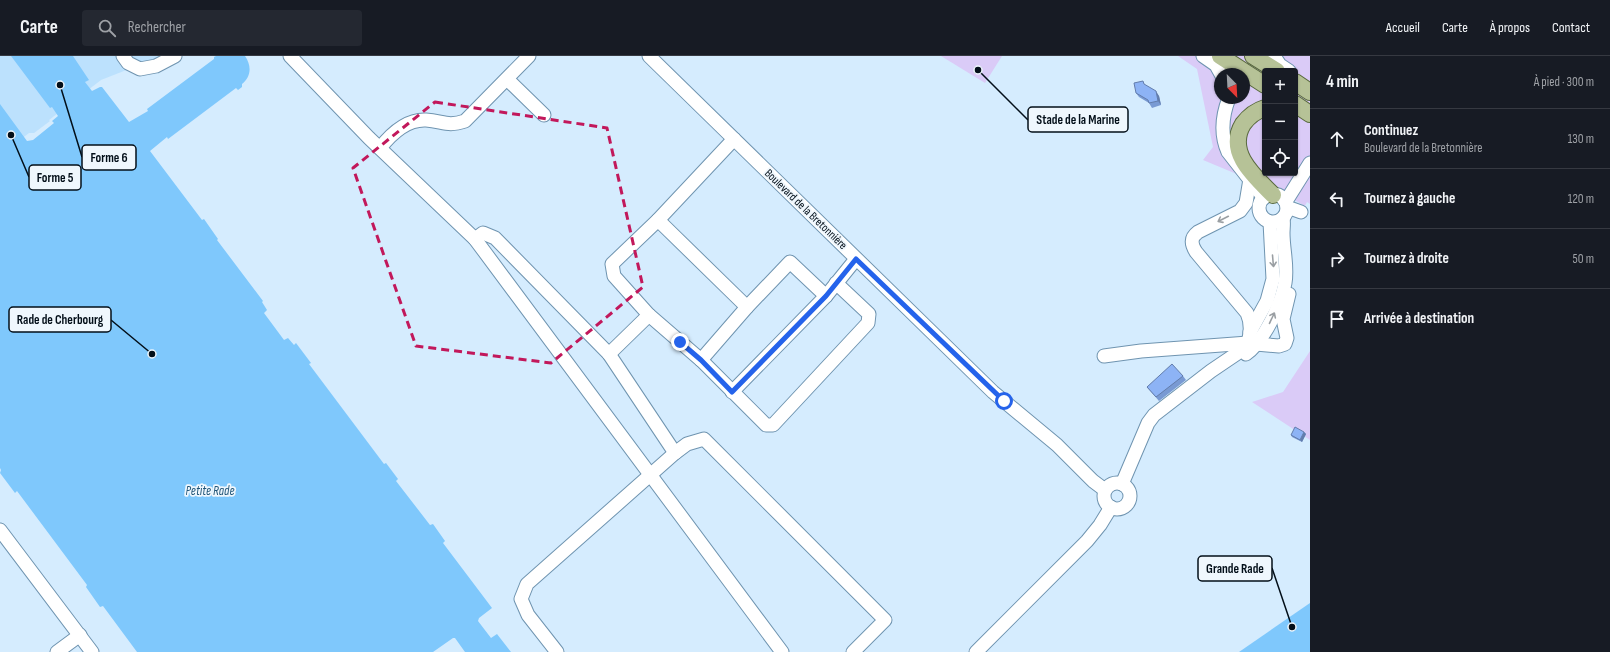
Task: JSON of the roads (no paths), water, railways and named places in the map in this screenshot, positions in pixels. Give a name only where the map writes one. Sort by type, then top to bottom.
[{"type":"main road","points":[[1220,56],[1236,68]]},
{"type":"main road","points":[[1253,56],[1272,68]]},
{"type":"main road","points":[[1250,77],[1262,83]]},
{"type":"main road","points":[[1298,84],[1310,92]]},
{"type":"main road","points":[[1298,106],[1310,114]]},
{"type":"main road","points":[[1262,109],[1256,111],[1248,117],[1240,130],[1237,142],[1240,157],[1276,207]]},
{"type":"main road","points":[[1298,117],[1310,124]]},
{"type":"street","points":[[123,56],[128,63],[140,69],[156,66],[175,56]]},
{"type":"street","points":[[290,56],[380,148],[475,239],[782,652]]},
{"type":"street","points":[[380,148],[398,129],[413,121],[425,120],[454,124],[465,121],[529,56]]},
{"type":"street","name":"Boulevard de la Bretonnière","points":[[649,56],[993,392],[1057,445],[1093,481],[1105,490]]},
{"type":"street","points":[[1203,56],[1216,65],[1218,68]]},
{"type":"street","points":[[1245,68],[1253,56]]},
{"type":"street","points":[[1274,56],[1280,65],[1284,68]]},
{"type":"street","points":[[1298,76],[1310,84]]},
{"type":"street","points":[[507,79],[544,115]]},
{"type":"street","points":[[1104,356],[1251,340],[1279,346],[1284,344],[1287,338],[1283,319],[1289,296],[1293,252],[1289,230],[1276,207],[1228,152],[1222,127],[1226,104]]},
{"type":"street","points":[[734,138],[658,220],[612,264],[614,276],[649,315],[701,360],[766,425],[773,425],[868,323],[868,314],[836,283]]},
{"type":"street","points":[[1276,207],[1277,222],[1270,222],[1263,218],[1261,215],[1276,207],[1288,198],[1310,163]]},
{"type":"street","points":[[1240,211],[1246,203],[1250,179]]},
{"type":"street","points":[[1124,485],[1148,423],[1154,415],[1190,387],[1245,348],[1251,340],[1270,322],[1280,301],[1285,282],[1286,259],[1283,232],[1276,207]]},
{"type":"street","points":[[1124,485],[1156,420],[1214,375],[1252,350],[1250,319],[1247,313],[1196,252],[1191,241],[1192,237],[1198,232],[1240,211],[1276,207],[1301,212]]},
{"type":"street","points":[[658,220],[747,307]]},
{"type":"street","points":[[1251,340],[1267,301],[1273,279],[1270,222]]},
{"type":"street","points":[[475,239],[483,233],[495,238],[609,354],[675,453]]},
{"type":"street","points":[[732,392],[826,296],[856,259]]},
{"type":"street","points":[[701,360],[747,307],[790,262],[826,296]]},
{"type":"street","points":[[609,354],[649,315]]},
{"type":"street","points":[[557,652],[528,615],[521,599],[527,584],[675,453],[687,444],[704,439],[885,620],[853,652]]},
{"type":"street","points":[[1113,483],[1124,485],[1130,493],[1128,502],[1122,508],[1118,509],[1111,507],[1104,500],[1103,496],[1105,490],[1113,483]]},
{"type":"street","points":[[976,652],[1087,541],[1100,525],[1111,507]]},
{"type":"street","points":[[0,530],[92,652]]},
{"type":"street","points":[[57,652],[80,635]]},
{"type":"water","name":"Petite Rade","points":[[11,56],[73,56],[89,80],[85,82],[92,91],[102,87],[129,122],[148,111],[147,109],[214,59],[214,57],[245,56],[250,67],[250,71],[249,75],[242,84],[242,87],[238,90],[236,88],[168,139],[167,137],[150,151],[202,220],[204,219],[218,239],[217,240],[263,301],[262,302],[267,310],[264,313],[284,340],[288,338],[294,345],[296,343],[311,363],[309,364],[384,464],[386,463],[398,479],[396,481],[430,525],[433,524],[445,541],[443,543],[492,608],[479,618],[478,621],[491,638],[497,634],[511,652],[465,652],[455,638],[453,638],[433,652],[137,652],[103,606],[100,607],[86,587],[87,585],[17,491],[15,493],[0,473],[0,104],[27,141],[33,140],[54,123],[52,121],[58,116],[52,107],[50,108]]},
{"type":"water","points":[[1310,603],[1310,652],[1239,652]]},
{"type":"place","name":"Stade de la Marine","points":[[978,70]]},
{"type":"place","name":"Forme 6","points":[[60,85]]},
{"type":"place","name":"Forme 5","points":[[11,135]]},
{"type":"place","name":"Rade de Cherbourg","points":[[152,354]]},
{"type":"place","name":"Grande Rade","points":[[1292,627]]}]
